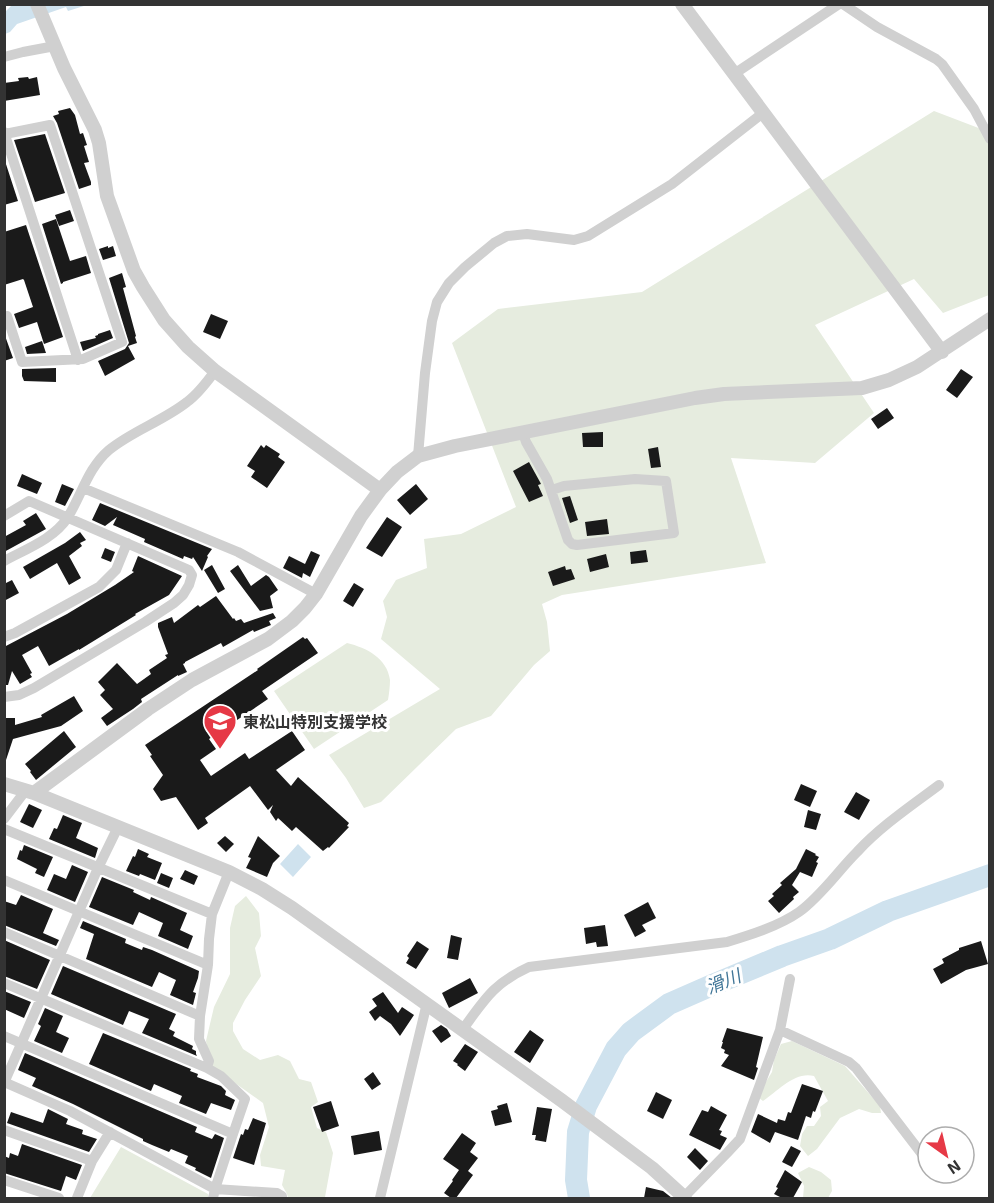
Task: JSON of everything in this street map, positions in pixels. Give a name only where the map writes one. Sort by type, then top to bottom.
[{"type":"street","points":[[38,4],[63,68],[95,130],[107,196],[134,271],[164,320],[188,347],[215,371],[380,490]]},
{"type":"street","points":[[682,4],[942,352]]},
{"type":"street","points":[[734,74],[841,4],[942,64],[974,109],[990,139]]},
{"type":"street","points":[[4,57],[52,41]]},
{"type":"street","points":[[418,456],[432,321],[437,302],[449,283],[465,267],[494,243],[507,236],[527,234],[574,240],[588,236],[672,184],[764,113]]},
{"type":"street","points":[[6,314],[22,362],[78,360],[83,359],[122,342],[50,125],[5,133],[78,360]]},
{"type":"street","points":[[4,819],[30,792],[148,708],[200,675],[268,639],[292,621],[316,594],[380,490],[397,472],[418,456],[455,446],[695,398],[724,394],[862,388],[889,380],[917,367],[990,319]]},
{"type":"street","points":[[4,561],[45,539],[61,525],[68,517],[96,463],[109,450],[187,403],[201,390],[215,371]]},
{"type":"street","points":[[523,433],[548,479],[568,540],[573,544],[674,533],[666,481],[635,479],[564,486],[552,490]]},
{"type":"street","points":[[83,488],[238,552],[316,594]]},
{"type":"street","points":[[4,516],[29,501],[189,570],[192,575],[183,595],[145,622],[34,688],[19,695],[4,697]]},
{"type":"street","points":[[4,637],[99,587],[116,570],[127,543]]},
{"type":"street","points":[[4,784],[30,792],[229,872],[262,889],[427,1003],[606,1132],[652,1168],[680,1196],[728,1154],[740,1139],[780,1030],[790,979]]},
{"type":"street","points":[[463,1029],[487,996],[501,982],[530,967],[727,942],[789,918],[812,901],[882,827],[939,785]]},
{"type":"street","points":[[118,827],[5,1082],[110,1132],[214,1194],[278,1193],[282,1198]]},
{"type":"street","points":[[4,829],[212,914]]},
{"type":"street","points":[[207,1068],[209,1061],[199,1039],[200,1016],[208,966],[208,939],[212,914],[229,872]]},
{"type":"street","points":[[4,880],[208,966]]},
{"type":"street","points":[[4,932],[200,1016]]},
{"type":"street","points":[[4,983],[207,1068],[221,1076],[245,1099],[214,1194]]},
{"type":"street","points":[[380,1198],[427,1003]]},
{"type":"street","points":[[780,1030],[849,1062],[916,1146]]},
{"type":"street","points":[[4,1036],[232,1134]]},
{"type":"street","points":[[4,1130],[92,1161]]},
{"type":"street","points":[[77,1198],[92,1161],[110,1132]]},
{"type":"street","points":[[4,1180],[59,1198]]},
{"type":"shaded area","points":[[934,111],[989,132],[989,295],[943,313],[914,279],[815,325],[874,413],[815,463],[731,458],[766,563],[562,595],[542,604],[547,622],[550,651],[534,665],[491,716],[456,729],[381,802],[364,808],[329,755],[440,689],[381,639],[387,617],[383,601],[396,580],[427,568],[424,539],[461,534],[516,507],[452,343],[498,309],[642,292]]},
{"type":"shaded area","points":[[347,643],[369,651],[385,666],[390,680],[388,700],[314,749],[274,691]]},
{"type":"shaded area","points":[[246,896],[259,913],[261,936],[255,948],[261,976],[233,1023],[233,1031],[243,1049],[260,1060],[278,1055],[290,1061],[299,1079],[311,1082],[318,1102],[311,1107],[317,1128],[326,1132],[333,1153],[326,1198],[288,1198],[282,1185],[285,1170],[261,1166],[260,1155],[269,1127],[263,1103],[211,1066],[206,1041],[214,1007],[230,974],[230,928],[235,906]]},
{"type":"shaded area","points":[[792,1041],[845,1066],[880,1106],[881,1113],[859,1109],[840,1118],[817,1149],[808,1156],[800,1146],[802,1134],[807,1126],[814,1126],[821,1116],[820,1107],[828,1101],[814,1076],[800,1076],[763,1101],[759,1098],[772,1072],[781,1044]]},
{"type":"shaded area","points":[[121,1147],[208,1194],[208,1198],[90,1198]]},
{"type":"shaded area","points":[[809,1167],[821,1172],[831,1180],[832,1191],[828,1198],[803,1198],[804,1186],[798,1173]]},
{"type":"water","points":[[12,5],[87,5],[68,11],[66,7],[17,24],[5,34],[5,12]]},
{"type":"water","points":[[298,844],[311,857],[293,877],[280,864]]},
{"type":"building","points":[[28,77],[29,79],[37,77],[40,95],[4,101],[4,83]]},
{"type":"building","points":[[70,108],[75,115],[80,134],[83,133],[89,162],[84,163],[91,185],[79,189],[53,116],[59,114],[58,111]]},
{"type":"building","points":[[45,134],[65,193],[35,202],[14,140]]},
{"type":"building","points":[[4,158],[18,201],[4,205]]},
{"type":"building","points":[[70,210],[74,221],[59,226],[55,215]]},
{"type":"building","points":[[56,219],[70,261],[86,256],[91,273],[61,284],[42,224]]},
{"type":"building","points":[[26,225],[63,337],[44,344],[37,322],[19,328],[14,314],[33,307],[24,280],[4,285],[4,232]]},
{"type":"building","points":[[108,246],[108,248],[113,246],[116,256],[103,260],[99,249]]},
{"type":"building","points":[[122,273],[126,287],[123,288],[137,343],[128,346],[135,359],[105,376],[98,361],[125,349],[129,343],[109,278]]},
{"type":"building","points":[[211,314],[228,321],[220,339],[203,332]]},
{"type":"building","points":[[110,330],[113,338],[83,351],[80,342],[96,338],[98,334]]},
{"type":"building","points":[[4,333],[13,358],[4,361]]},
{"type":"building","points":[[42,341],[46,353],[27,354],[25,347]]},
{"type":"building","points":[[56,368],[56,382],[24,381],[22,376],[22,369]]},
{"type":"building","points":[[961,369],[973,377],[957,398],[946,390]]},
{"type":"building","points":[[887,408],[894,418],[878,429],[871,419]]},
{"type":"building","points":[[603,432],[603,447],[583,447],[582,433]]},
{"type":"building","points":[[261,445],[264,448],[266,445],[280,454],[278,457],[285,462],[267,488],[251,477],[255,471],[247,466]]},
{"type":"building","points":[[658,447],[661,467],[651,468],[648,449]]},
{"type":"building","points":[[529,462],[541,484],[538,485],[543,496],[529,502],[513,471]]},
{"type":"building","points":[[22,474],[42,483],[37,494],[17,486]]},
{"type":"building","points":[[62,484],[74,489],[65,506],[55,502]]},
{"type":"building","points":[[416,484],[428,499],[410,515],[397,500]]},
{"type":"building","points":[[570,496],[578,520],[570,523],[562,498]]},
{"type":"building","points":[[100,503],[212,549],[202,571],[193,557],[192,559],[184,556],[183,559],[113,525],[117,517],[105,526],[92,520]]},
{"type":"building","points":[[36,513],[46,529],[4,552],[4,537],[26,525],[23,521]]},
{"type":"building","points":[[387,517],[402,527],[382,557],[366,548]]},
{"type":"building","points":[[607,519],[609,534],[587,536],[585,522]]},
{"type":"building","points":[[80,532],[86,540],[80,543],[82,546],[69,556],[81,578],[69,585],[57,563],[30,579],[23,567]]},
{"type":"building","points":[[105,548],[115,552],[111,562],[101,558]]},
{"type":"building","points":[[646,550],[648,562],[631,564],[630,552]]},
{"type":"building","points":[[311,551],[320,555],[310,577],[303,573],[302,578],[283,568],[289,556],[305,564]]},
{"type":"building","points":[[606,554],[609,567],[590,572],[587,559]]},
{"type":"building","points":[[138,556],[182,576],[169,595],[49,666],[38,646],[22,655],[32,677],[20,684],[12,671],[8,685],[4,685],[4,647],[67,614],[115,585],[134,572],[132,571]]},
{"type":"building","points":[[212,565],[225,589],[218,593],[204,570]]},
{"type":"building","points":[[238,565],[251,586],[266,575],[269,577],[278,590],[270,596],[273,608],[260,611],[230,571]]},
{"type":"building","points":[[565,566],[566,570],[571,569],[575,579],[553,586],[548,572]]},
{"type":"building","points":[[12,580],[19,593],[4,601],[4,584]]},
{"type":"building","points":[[354,583],[364,589],[353,607],[343,601]]},
{"type":"building","points":[[216,596],[236,621],[241,619],[244,623],[273,613],[276,618],[269,621],[271,625],[254,632],[253,630],[223,647],[221,643],[185,662],[183,664],[187,672],[178,675],[141,699],[142,702],[107,726],[101,718],[113,709],[100,695],[105,690],[98,682],[117,663],[137,684],[151,674],[149,670],[167,658],[165,655],[168,654],[158,623],[172,617],[174,623],[198,605],[200,607]]},
{"type":"building","points":[[303,637],[307,638],[318,653],[262,691],[268,699],[209,739],[216,749],[200,760],[211,776],[245,753],[249,759],[292,731],[305,750],[276,770],[291,786],[298,777],[349,823],[347,826],[349,827],[329,848],[323,851],[296,827],[292,831],[278,818],[276,821],[270,812],[273,805],[268,810],[250,786],[205,818],[208,823],[198,830],[176,797],[161,801],[153,789],[163,775],[145,745],[258,670]]},
{"type":"building","points":[[74,696],[83,711],[61,726],[13,739],[6,760],[4,759],[4,718],[15,718],[15,725],[42,717],[41,715]]},
{"type":"building","points":[[64,731],[76,747],[36,780],[25,764]]},
{"type":"building","points":[[801,784],[817,791],[810,807],[794,800]]},
{"type":"building","points":[[856,792],[870,800],[859,820],[844,812]]},
{"type":"building","points":[[29,804],[42,810],[33,828],[20,822]]},
{"type":"building","points":[[808,810],[821,814],[816,830],[804,827]]},
{"type":"building","points":[[63,815],[82,823],[76,838],[98,848],[95,858],[49,839],[54,828],[57,829]]},
{"type":"building","points":[[225,836],[234,844],[226,852],[217,843]]},
{"type":"building","points":[[258,836],[280,856],[273,863],[267,877],[246,868],[251,858],[248,857]]},
{"type":"building","points":[[24,845],[53,857],[44,877],[35,873],[37,869],[17,859]]},
{"type":"building","points":[[138,849],[149,854],[147,857],[162,863],[155,880],[126,871]]},
{"type":"building","points":[[806,849],[819,857],[816,862],[818,863],[812,877],[800,872],[792,885],[799,892],[779,913],[768,901],[782,885],[780,883],[796,869]]},
{"type":"building","points":[[72,865],[88,872],[75,902],[47,890],[54,874],[66,879]]},
{"type":"building","points":[[185,870],[198,876],[194,885],[180,879]]},
{"type":"building","points":[[161,873],[173,878],[169,888],[157,883]]},
{"type":"building","points":[[102,877],[134,890],[133,892],[150,900],[151,897],[187,913],[180,930],[193,936],[188,949],[158,936],[163,923],[139,912],[133,925],[89,907]]},
{"type":"building","points":[[21,895],[53,909],[43,933],[59,940],[56,946],[4,925],[4,901],[16,905]]},
{"type":"building","points":[[648,902],[656,918],[642,925],[646,931],[635,937],[624,915]]},
{"type":"building","points":[[83,921],[126,939],[125,943],[142,950],[143,947],[152,950],[199,971],[193,992],[196,993],[193,1005],[170,995],[176,980],[159,972],[152,987],[86,959],[94,934],[80,928]]},
{"type":"building","points":[[605,925],[608,946],[597,947],[596,942],[586,944],[584,928]]},
{"type":"building","points":[[451,935],[462,938],[458,960],[447,958]]},
{"type":"building","points":[[4,940],[50,960],[37,989],[4,976]]},
{"type":"building","points":[[417,941],[429,949],[416,969],[406,963],[409,958],[407,956]]},
{"type":"building","points":[[981,941],[988,964],[966,970],[941,984],[933,969],[944,963],[942,959],[959,948]]},
{"type":"building","points":[[63,966],[176,1014],[169,1029],[175,1032],[173,1036],[193,1046],[192,1049],[196,1051],[197,1056],[142,1033],[149,1019],[129,1011],[123,1025],[51,994]]},
{"type":"building","points":[[470,978],[478,993],[449,1008],[442,993]]},
{"type":"building","points":[[4,991],[31,1002],[24,1018],[4,1009]]},
{"type":"building","points":[[383,992],[398,1013],[402,1007],[414,1015],[400,1036],[391,1024],[380,1016],[375,1021],[369,1012],[377,1006],[372,999]]},
{"type":"building","points":[[45,1008],[63,1016],[56,1032],[69,1038],[62,1053],[34,1041],[41,1026],[38,1024]]},
{"type":"building","points":[[441,1025],[451,1036],[441,1043],[432,1031]]},
{"type":"building","points":[[727,1028],[763,1037],[754,1080],[721,1066],[729,1055],[721,1048]]},
{"type":"building","points":[[530,1030],[544,1040],[530,1063],[514,1052]]},
{"type":"building","points":[[103,1033],[191,1069],[190,1071],[198,1074],[197,1077],[221,1086],[226,1091],[225,1095],[235,1100],[231,1110],[211,1103],[206,1114],[179,1103],[182,1096],[154,1084],[151,1091],[89,1064]]},
{"type":"building","points":[[465,1044],[478,1052],[465,1071],[453,1061]]},
{"type":"building","points":[[25,1053],[197,1127],[195,1132],[212,1139],[215,1134],[224,1138],[211,1178],[185,1163],[188,1156],[171,1149],[169,1152],[143,1141],[73,1104],[32,1086],[36,1078],[18,1070]]},
{"type":"building","points":[[373,1072],[381,1084],[372,1090],[364,1079]]},
{"type":"building","points":[[802,1084],[823,1091],[811,1118],[806,1116],[798,1140],[775,1132],[770,1143],[751,1132],[758,1114],[777,1123],[778,1119],[785,1121],[788,1112],[791,1113]]},
{"type":"building","points":[[656,1092],[672,1100],[663,1119],[647,1111]]},
{"type":"building","points":[[331,1101],[339,1126],[322,1132],[313,1107]]},
{"type":"building","points":[[507,1103],[512,1122],[495,1126],[491,1111]]},
{"type":"building","points":[[711,1106],[727,1115],[719,1130],[722,1131],[720,1135],[727,1138],[720,1150],[689,1135],[702,1110],[708,1112]]},
{"type":"building","points":[[537,1107],[552,1109],[546,1142],[535,1140],[536,1135],[532,1135]]},
{"type":"building","points":[[48,1109],[68,1119],[66,1124],[83,1130],[82,1134],[97,1139],[89,1152],[7,1123],[11,1112],[43,1123]]},
{"type":"building","points":[[253,1118],[266,1123],[254,1165],[233,1158],[241,1134],[243,1135],[245,1129],[248,1130]]},
{"type":"building","points":[[379,1131],[382,1150],[354,1155],[351,1136]]},
{"type":"building","points":[[462,1133],[476,1143],[470,1152],[478,1158],[468,1171],[473,1175],[456,1198],[451,1198],[444,1193],[459,1170],[443,1159]]},
{"type":"building","points":[[22,1144],[82,1165],[76,1180],[66,1176],[61,1191],[4,1173],[4,1156],[9,1158],[10,1153],[18,1156]]},
{"type":"building","points":[[791,1146],[801,1151],[792,1167],[782,1162]]},
{"type":"building","points":[[695,1148],[708,1161],[700,1170],[687,1157]]},
{"type":"building","points":[[785,1170],[802,1182],[793,1198],[782,1198],[774,1194]]},
{"type":"building","points":[[646,1187],[663,1191],[672,1198],[644,1198]]},
{"type":"waterway","name":"滑川","points":[[579,1198],[576,1180],[578,1132],[586,1106],[616,1049],[631,1032],[669,1004],[710,986],[830,939],[888,911],[990,875]]},
{"type":"place","name":"東松山特別支援学校","points":[[220,750]]}]
